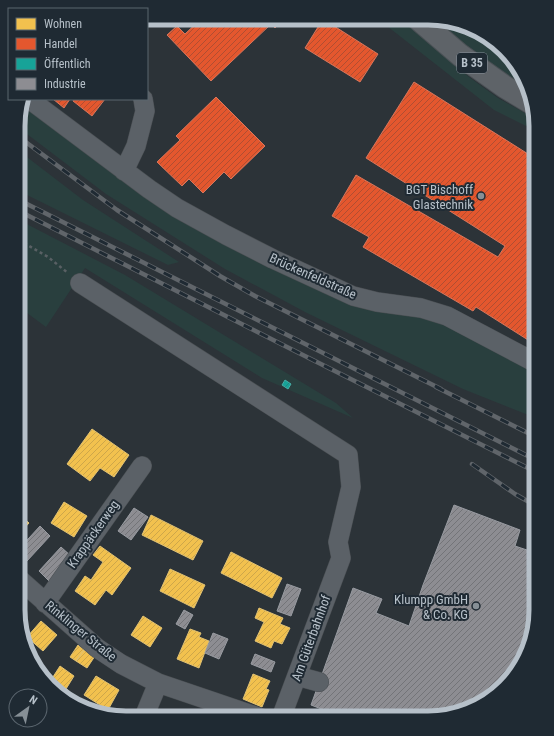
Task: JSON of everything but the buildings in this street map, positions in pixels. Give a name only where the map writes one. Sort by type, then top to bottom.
[{"type":"main road","name":"B 35","points":[[425,25],[460,55],[505,87],[526,100]]},
{"type":"street","name":"Brückenfeldstraße","points":[[30,100],[124,171],[177,208],[226,235],[352,296],[377,302],[421,308],[447,316],[529,359]]},
{"type":"street","points":[[124,171],[136,146],[144,111],[143,100]]},
{"type":"street","name":"Am Güterbahnhof","points":[[80,283],[348,455],[351,487],[338,542],[340,558],[284,711]]},
{"type":"street","name":"Krappäckerweg","points":[[45,602],[142,466]]},
{"type":"street","name":"Rinklinger Straße","points":[[25,584],[97,648],[121,664],[158,683],[240,711]]},
{"type":"street","points":[[297,676],[319,682]]},
{"type":"street","points":[[146,711],[158,683]]},
{"type":"path","points":[[25,244],[48,257],[80,283]]},
{"type":"green space","points":[[386,25],[410,25],[469,77],[498,98],[528,115],[529,128],[494,110]]},
{"type":"green space","points":[[443,26],[454,28],[467,33],[490,46],[504,59],[521,85],[487,63]]},
{"type":"green space","points":[[27,104],[144,195],[419,317],[443,324],[529,367],[529,415],[463,389],[305,312],[225,269],[106,194],[25,133]]},
{"type":"green space","points":[[25,156],[83,200],[179,262],[168,265],[25,194]]},
{"type":"green space","points":[[25,223],[125,275],[336,403],[353,418],[262,378],[85,268],[46,327],[25,311]]},
{"type":"railway","points":[[25,141],[117,210],[220,276],[255,296],[441,389]]},
{"type":"railway","points":[[25,203],[529,456]]},
{"type":"railway","points":[[25,214],[529,468]]},
{"type":"railway","points":[[436,387],[529,434]]},
{"type":"railway","points":[[472,464],[529,502]]},
{"type":"place","name":"BGT Bischoff Glastechnik","points":[[481,196]]},
{"type":"place","name":"Klumpp GmbH & Co. KG","points":[[476,606]]}]
